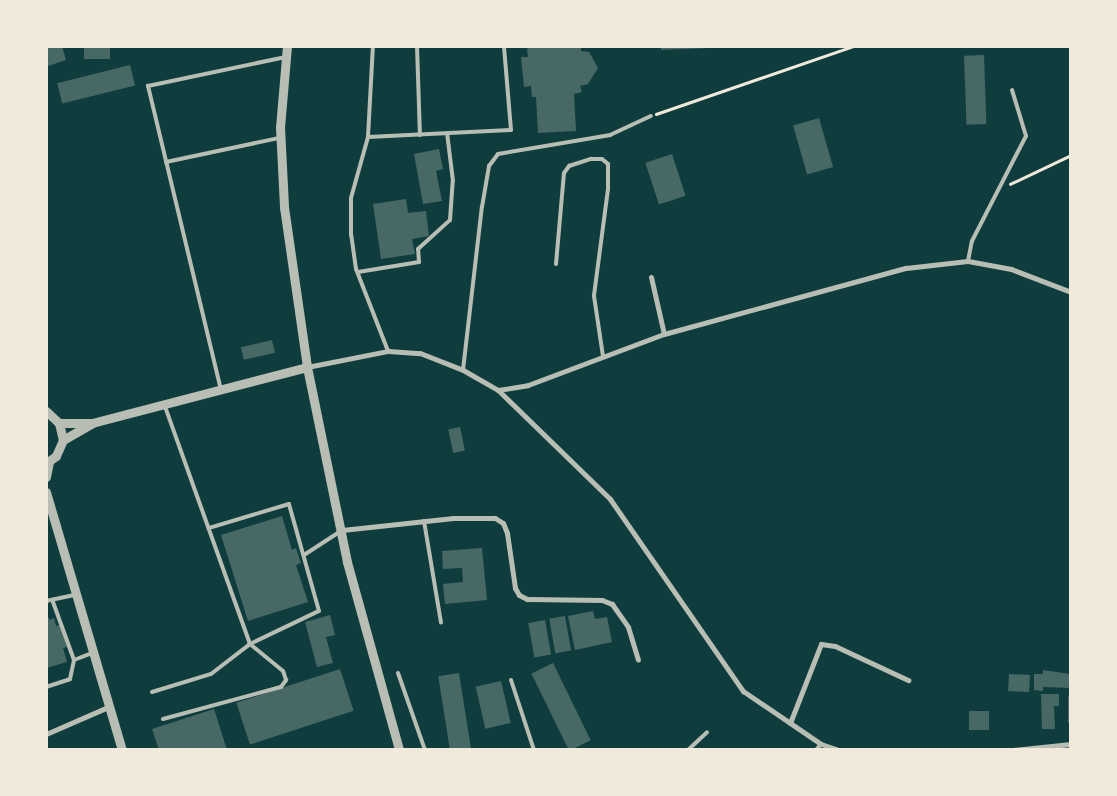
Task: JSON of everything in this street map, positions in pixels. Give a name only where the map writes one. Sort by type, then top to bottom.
[{"type":"street","points":[[287,46],[280,138],[284,207],[307,367],[348,562],[399,750]]},
{"type":"street","points":[[498,390],[528,385],[664,334],[906,268],[968,261],[1011,269],[1071,292]]},
{"type":"street","points":[[651,277],[664,334]]},
{"type":"street","points":[[59,423],[92,423],[307,367],[388,351],[420,353],[463,370],[498,390],[610,499],[743,691],[821,744],[838,750]]},
{"type":"street","points":[[46,411],[59,423],[63,440],[61,449],[47,462],[46,477]]},
{"type":"street","points":[[63,440],[92,423]]},
{"type":"street","points":[[46,492],[122,750]]},
{"type":"street","points":[[342,530],[424,521],[495,518],[503,523],[520,595],[527,599],[602,600],[612,604],[628,627],[638,660]]},
{"type":"street","points":[[790,723],[821,644],[835,646],[908,680]]},
{"type":"street","points":[[46,734],[108,707]]},
{"type":"street","points":[[1013,750],[1071,744]]},
{"type":"lane","points":[[373,46],[368,137],[351,198],[351,235],[358,272],[388,351]]},
{"type":"lane","points":[[418,46],[420,135]]},
{"type":"lane","points":[[368,137],[511,130],[504,46]]},
{"type":"lane","points":[[221,390],[148,86],[286,57]]},
{"type":"lane","points":[[968,261],[972,241],[1026,136],[1012,90]]},
{"type":"lane","points":[[463,370],[482,207],[489,166],[498,154],[610,135],[651,116]]},
{"type":"lane","points":[[358,272],[419,262],[418,249],[450,220],[453,181],[447,133]]},
{"type":"lane","points":[[166,162],[280,138]]},
{"type":"lane","points":[[556,264],[564,174],[569,166],[591,159],[602,159],[608,164],[608,189],[594,296],[603,356]]},
{"type":"lane","points":[[163,719],[281,687],[286,680],[283,671],[250,644],[164,404]]},
{"type":"lane","points":[[152,692],[211,674],[250,644],[319,611],[289,504],[209,528]]},
{"type":"lane","points":[[424,521],[441,623]]},
{"type":"lane","points":[[304,555],[342,530]]},
{"type":"lane","points":[[46,601],[53,602],[76,595]]},
{"type":"lane","points":[[46,687],[70,678],[74,660],[53,602]]},
{"type":"lane","points":[[74,660],[92,653]]},
{"type":"lane","points":[[398,672],[426,750]]},
{"type":"lane","points":[[511,680],[534,750]]},
{"type":"lane","points":[[688,750],[707,732]]},
{"type":"lane","points":[[816,750],[821,744]]},
{"type":"path","points":[[651,116],[853,46]]},
{"type":"path","points":[[1000,189],[1071,155]]},
{"type":"building","points":[[46,46],[62,46],[66,60],[48,66]]},
{"type":"building","points":[[84,46],[110,46],[110,59],[84,59]]},
{"type":"building","points":[[535,46],[581,46],[581,51],[589,52],[598,68],[588,84],[580,86],[582,92],[574,94],[576,131],[538,133],[536,97],[532,97],[531,86],[524,87],[521,57],[528,57],[527,49]]},
{"type":"building","points":[[661,46],[710,46],[710,48],[661,50]]},
{"type":"building","points":[[984,55],[986,124],[966,125],[964,56]]},
{"type":"building","points":[[130,65],[135,85],[62,104],[57,83]]},
{"type":"building","points":[[819,118],[833,167],[807,174],[793,125]]},
{"type":"building","points":[[439,149],[443,169],[436,171],[442,201],[423,204],[414,154]]},
{"type":"building","points":[[672,154],[686,196],[659,204],[645,163]]},
{"type":"building","points":[[406,199],[408,213],[426,211],[429,236],[412,239],[415,254],[381,259],[373,204]]},
{"type":"building","points":[[272,340],[275,353],[244,360],[241,347]]},
{"type":"building","points":[[460,427],[465,450],[453,453],[448,429]]},
{"type":"building","points":[[282,516],[292,550],[296,548],[301,563],[296,565],[308,602],[248,621],[221,535]]},
{"type":"building","points":[[482,548],[487,600],[445,604],[443,584],[463,582],[462,568],[443,569],[442,551]]},
{"type":"building","points":[[593,611],[595,619],[607,617],[612,642],[575,650],[568,616]]},
{"type":"building","points":[[46,614],[50,620],[54,618],[56,626],[60,625],[67,647],[63,648],[67,662],[46,668]]},
{"type":"building","points":[[330,615],[335,635],[326,637],[333,663],[317,667],[305,622]]},
{"type":"building","points":[[565,616],[571,650],[555,653],[549,619]]},
{"type":"building","points":[[545,620],[551,654],[534,657],[528,623]]},
{"type":"building","points":[[553,663],[591,740],[569,750],[531,674]]},
{"type":"building","points":[[340,669],[354,711],[250,745],[236,703]]},
{"type":"building","points":[[1043,670],[1070,674],[1071,688],[1043,687],[1043,691],[1034,690],[1034,674],[1043,674]]},
{"type":"building","points":[[459,673],[471,750],[450,750],[438,676]]},
{"type":"building","points":[[1009,674],[1030,675],[1029,692],[1008,691]]},
{"type":"building","points":[[501,681],[511,723],[485,729],[476,687]]},
{"type":"building","points":[[1041,694],[1059,694],[1059,706],[1054,706],[1055,729],[1042,729]]},
{"type":"building","points":[[1068,696],[1071,696],[1071,723],[1068,723]]},
{"type":"building","points":[[214,709],[227,750],[159,750],[152,729]]},
{"type":"building","points":[[969,711],[989,711],[989,730],[969,730]]}]
